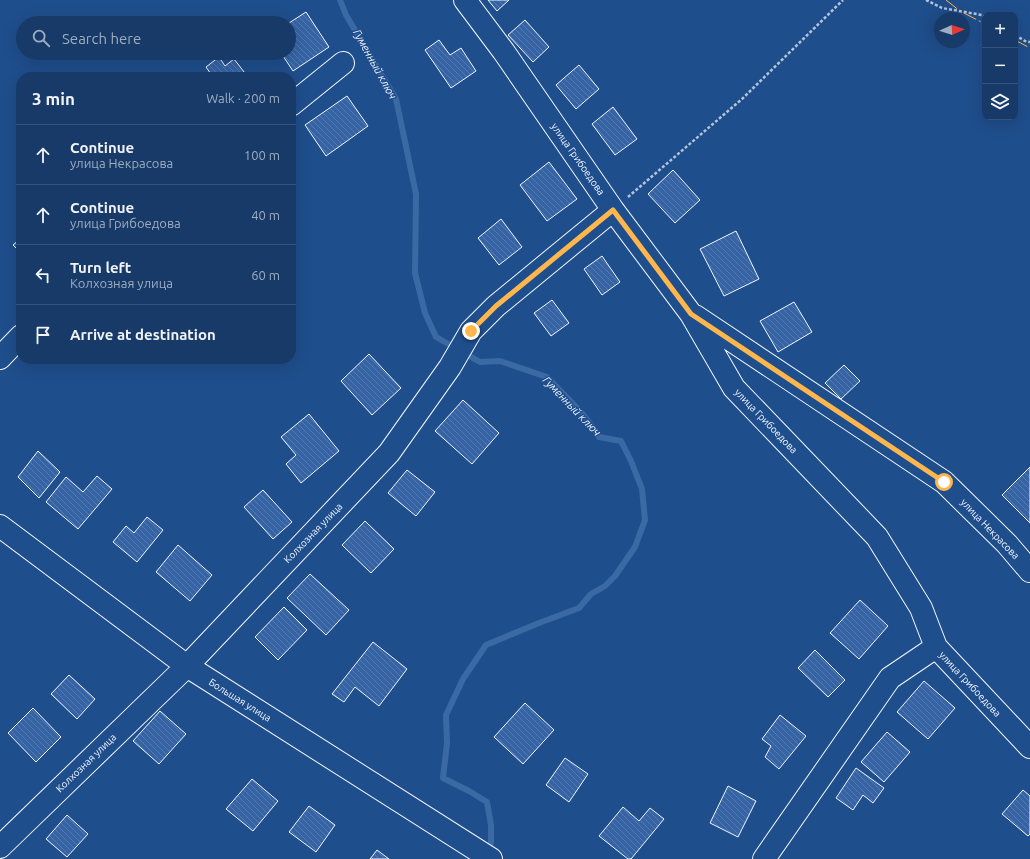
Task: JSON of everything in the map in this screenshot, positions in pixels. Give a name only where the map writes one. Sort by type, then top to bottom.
[{"type":"street","name":"улица Грибоедова","points":[[465,0],[504,52],[613,210],[691,314],[734,388],[877,537],[921,608],[936,647],[1030,746]]},
{"type":"street","points":[[296,101],[343,63]]},
{"type":"street","name":"Колхозная улица","points":[[0,847],[186,666],[389,453],[450,368],[471,331],[496,306],[613,210]]},
{"type":"street","name":"улица Некрасова","points":[[691,314],[944,482],[1007,544],[1030,571]]},
{"type":"street","points":[[0,358],[16,341]]},
{"type":"street","name":"Большая улица","points":[[0,526],[186,666],[491,859]]},
{"type":"street","points":[[764,859],[890,678],[936,647]]},
{"type":"path","points":[[613,210],[742,99],[843,0]]},
{"type":"path","points":[[926,0],[942,8],[982,16]]},
{"type":"path","points":[[1018,37],[1030,42]]},
{"type":"building","points":[[488,0],[509,0],[497,11]]},
{"type":"building","points":[[306,12],[329,47],[293,71],[286,60],[296,60],[296,18]]},
{"type":"building","points":[[525,20],[549,47],[533,62],[508,35]]},
{"type":"building","points":[[439,40],[450,55],[461,48],[476,71],[451,88],[425,50]]},
{"type":"building","points":[[215,60],[221,60],[225,66],[235,60],[244,72],[210,72],[206,67]]},
{"type":"building","points":[[579,65],[599,89],[576,109],[556,85]]},
{"type":"building","points":[[347,96],[368,126],[326,156],[305,125]]},
{"type":"building","points":[[613,107],[637,139],[615,155],[592,124]]},
{"type":"building","points":[[549,162],[577,199],[547,221],[520,185]]},
{"type":"building","points":[[673,170],[700,200],[675,223],[648,194]]},
{"type":"building","points":[[501,219],[522,247],[499,265],[478,238]]},
{"type":"building","points":[[736,231],[759,279],[724,296],[700,249]]},
{"type":"building","points":[[602,256],[620,282],[602,295],[584,269]]},
{"type":"building","points":[[552,300],[569,323],[551,336],[534,313]]},
{"type":"building","points":[[794,302],[812,332],[778,352],[760,321]]},
{"type":"building","points":[[369,354],[401,388],[372,415],[341,381]]},
{"type":"building","points":[[844,365],[860,381],[841,399],[825,383]]},
{"type":"building","points":[[463,400],[499,433],[472,464],[435,431]]},
{"type":"building","points":[[309,414],[339,451],[301,483],[286,464],[296,455],[281,437]]},
{"type":"building","points":[[38,451],[60,472],[39,498],[18,477]]},
{"type":"building","points":[[1030,467],[1030,523],[1002,495]]},
{"type":"building","points":[[407,470],[435,492],[416,516],[388,493]]},
{"type":"building","points":[[97,476],[112,489],[78,529],[46,502],[66,477],[83,492]]},
{"type":"building","points":[[263,490],[292,522],[273,539],[244,507]]},
{"type":"building","points":[[147,517],[163,530],[137,562],[113,542],[126,526],[134,533]]},
{"type":"building","points":[[365,521],[394,549],[371,573],[342,545]]},
{"type":"building","points":[[178,545],[212,575],[190,601],[156,572]]},
{"type":"building","points":[[310,574],[349,610],[326,635],[287,598]]},
{"type":"building","points":[[860,600],[888,626],[859,659],[830,633]]},
{"type":"building","points":[[284,607],[307,630],[278,660],[255,637]]},
{"type":"building","points":[[373,642],[407,669],[379,706],[355,687],[344,702],[332,694]]},
{"type":"building","points":[[815,650],[845,680],[828,697],[798,668]]},
{"type":"building","points":[[69,675],[95,699],[77,719],[51,694]]},
{"type":"building","points":[[924,681],[955,708],[928,739],[897,712]]},
{"type":"building","points":[[525,703],[554,730],[523,764],[494,737]]},
{"type":"building","points":[[33,708],[61,737],[36,762],[8,733]]},
{"type":"building","points":[[160,711],[186,734],[159,764],[133,741]]},
{"type":"building","points":[[780,715],[806,736],[779,769],[765,757],[771,746],[762,739]]},
{"type":"building","points":[[887,732],[910,752],[884,782],[861,762]]},
{"type":"building","points":[[565,758],[588,774],[569,802],[546,785]]},
{"type":"building","points":[[856,768],[884,788],[873,803],[863,795],[853,810],[836,798]]},
{"type":"building","points":[[252,779],[278,801],[253,831],[226,809]]},
{"type":"building","points":[[728,786],[756,801],[738,837],[710,823]]},
{"type":"building","points":[[1023,790],[1030,796],[1030,834],[1028,836],[1002,814]]},
{"type":"building","points":[[309,806],[335,825],[316,852],[289,832]]},
{"type":"building","points":[[623,807],[639,821],[650,808],[664,819],[631,859],[628,859],[599,836]]},
{"type":"building","points":[[67,815],[88,834],[67,857],[46,839]]},
{"type":"building","points":[[377,850],[389,859],[370,859]]},
{"type":"waterway","name":"Гуменный ключ","points":[[340,0],[346,15],[396,99],[416,194],[415,273],[425,313],[436,337],[480,362],[500,361],[547,377],[581,412],[599,437],[621,441],[642,489],[645,520],[635,547],[615,576],[605,586],[591,594],[579,608],[486,645],[463,679],[446,715],[447,743],[443,778],[487,802],[491,825],[491,843],[487,852]]},
{"type":"power","points":[[946,0],[960,11],[982,22]]},
{"type":"power","points":[[1018,42],[1030,48]]},
{"type":"route","points":[[471,331],[496,306],[613,210],[691,314],[944,482]]}]
